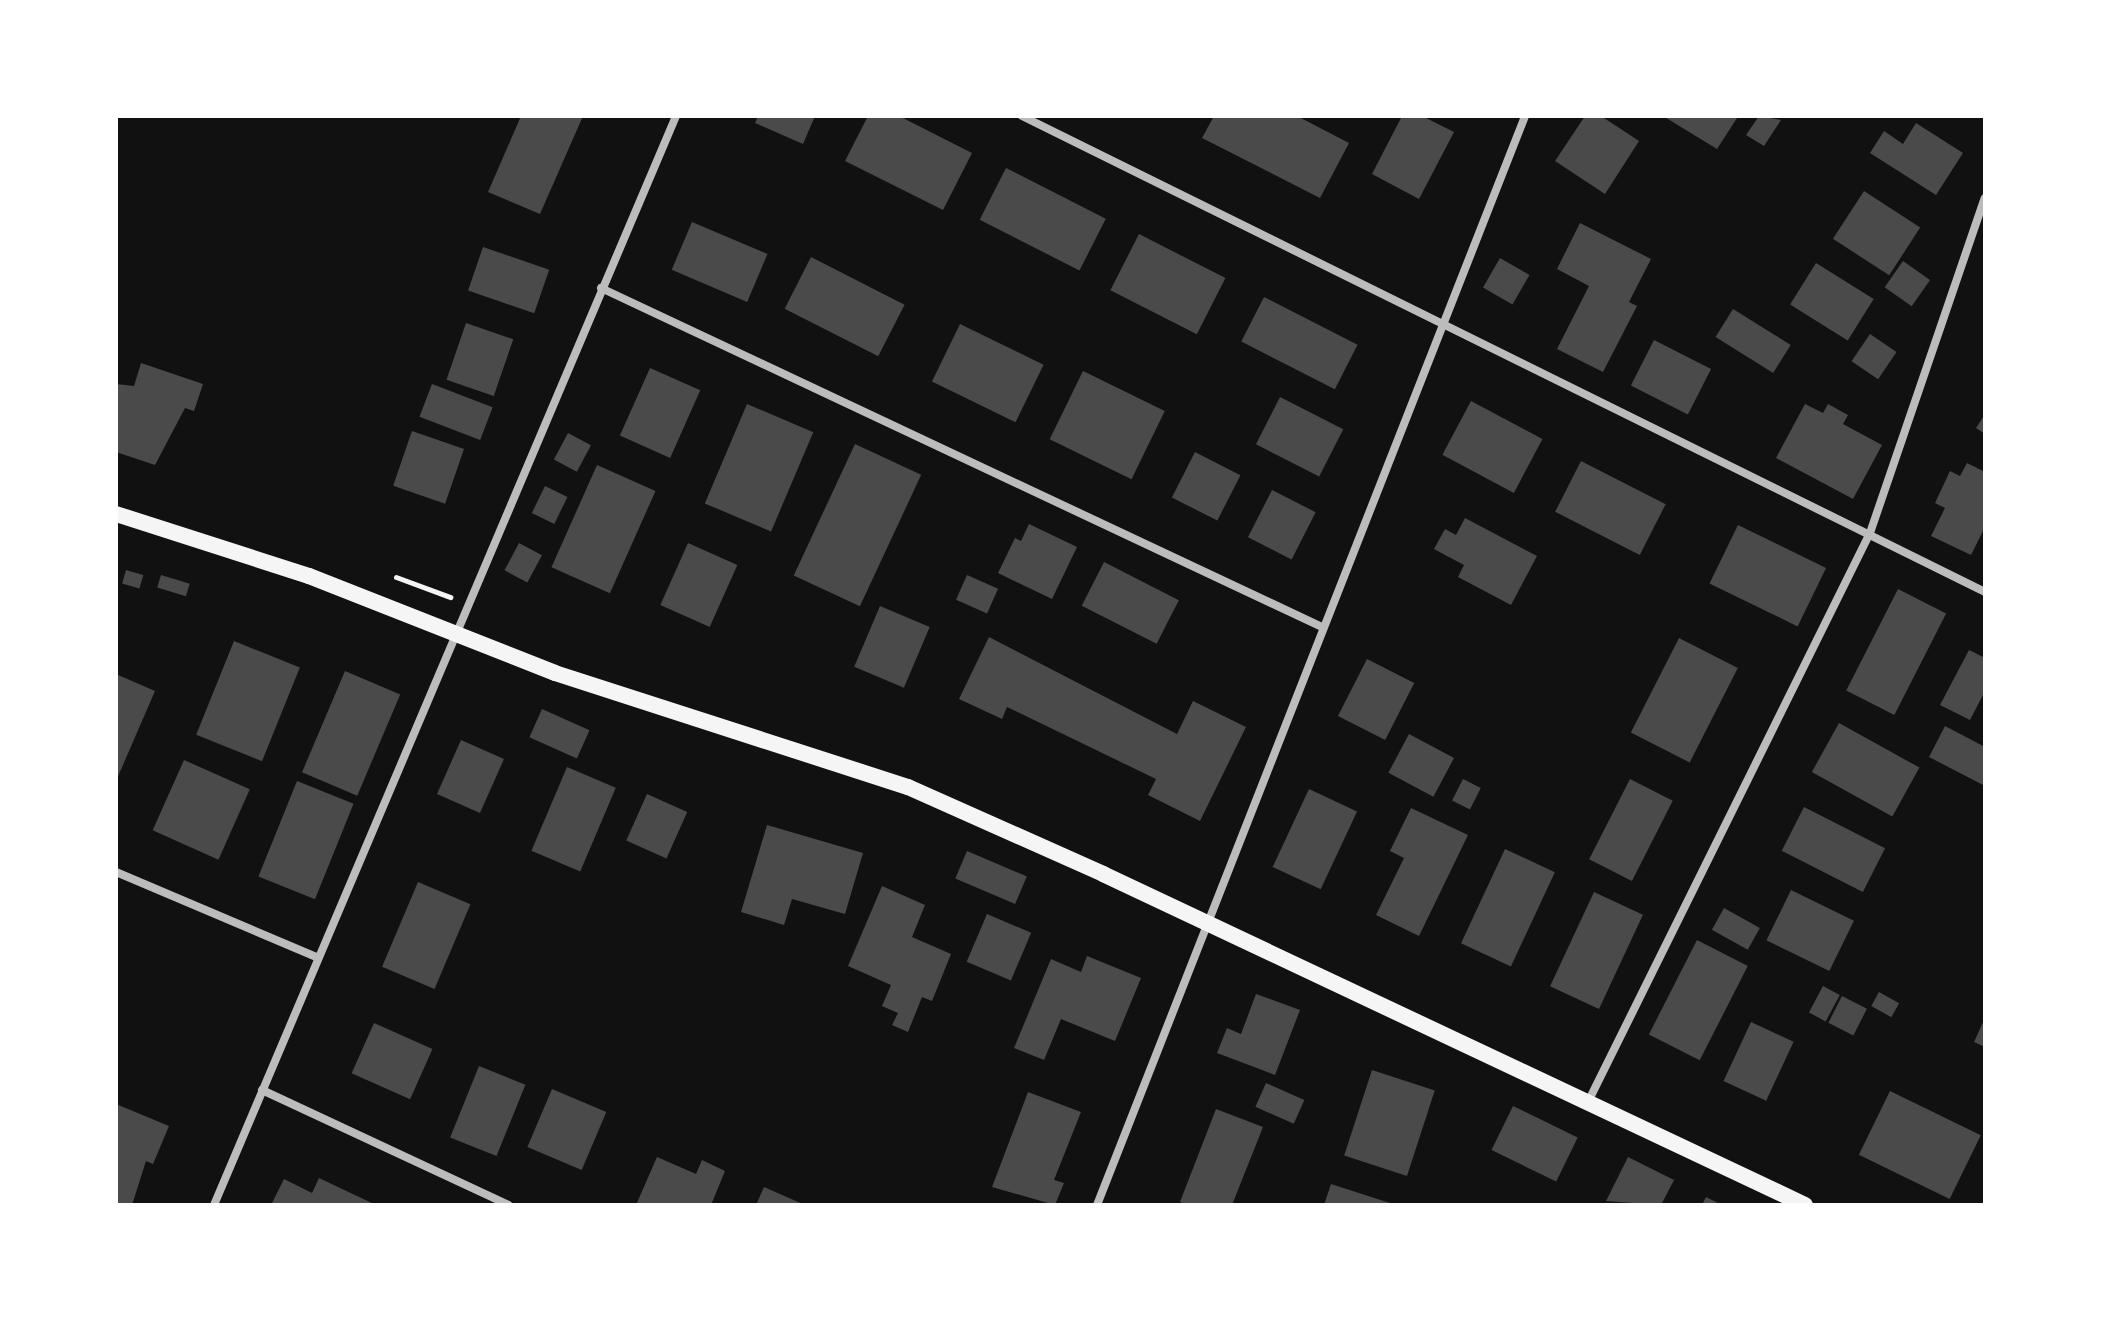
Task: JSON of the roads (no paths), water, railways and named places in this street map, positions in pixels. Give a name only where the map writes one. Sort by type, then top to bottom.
[{"type":"main road","points":[[116,514],[309,576],[555,673],[908,787],[1206,922],[1805,1205]]},
{"type":"street","points":[[214,1205],[453,633],[676,116]]},
{"type":"street","points":[[1022,116],[1985,592]]},
{"type":"street","points":[[1097,1205],[1525,116]]},
{"type":"street","points":[[1588,1102],[1870,533],[1985,198]]},
{"type":"street","points":[[601,288],[1322,627]]},
{"type":"street","points":[[116,872],[316,957]]},
{"type":"street","points":[[262,1090],[509,1205]]}]
